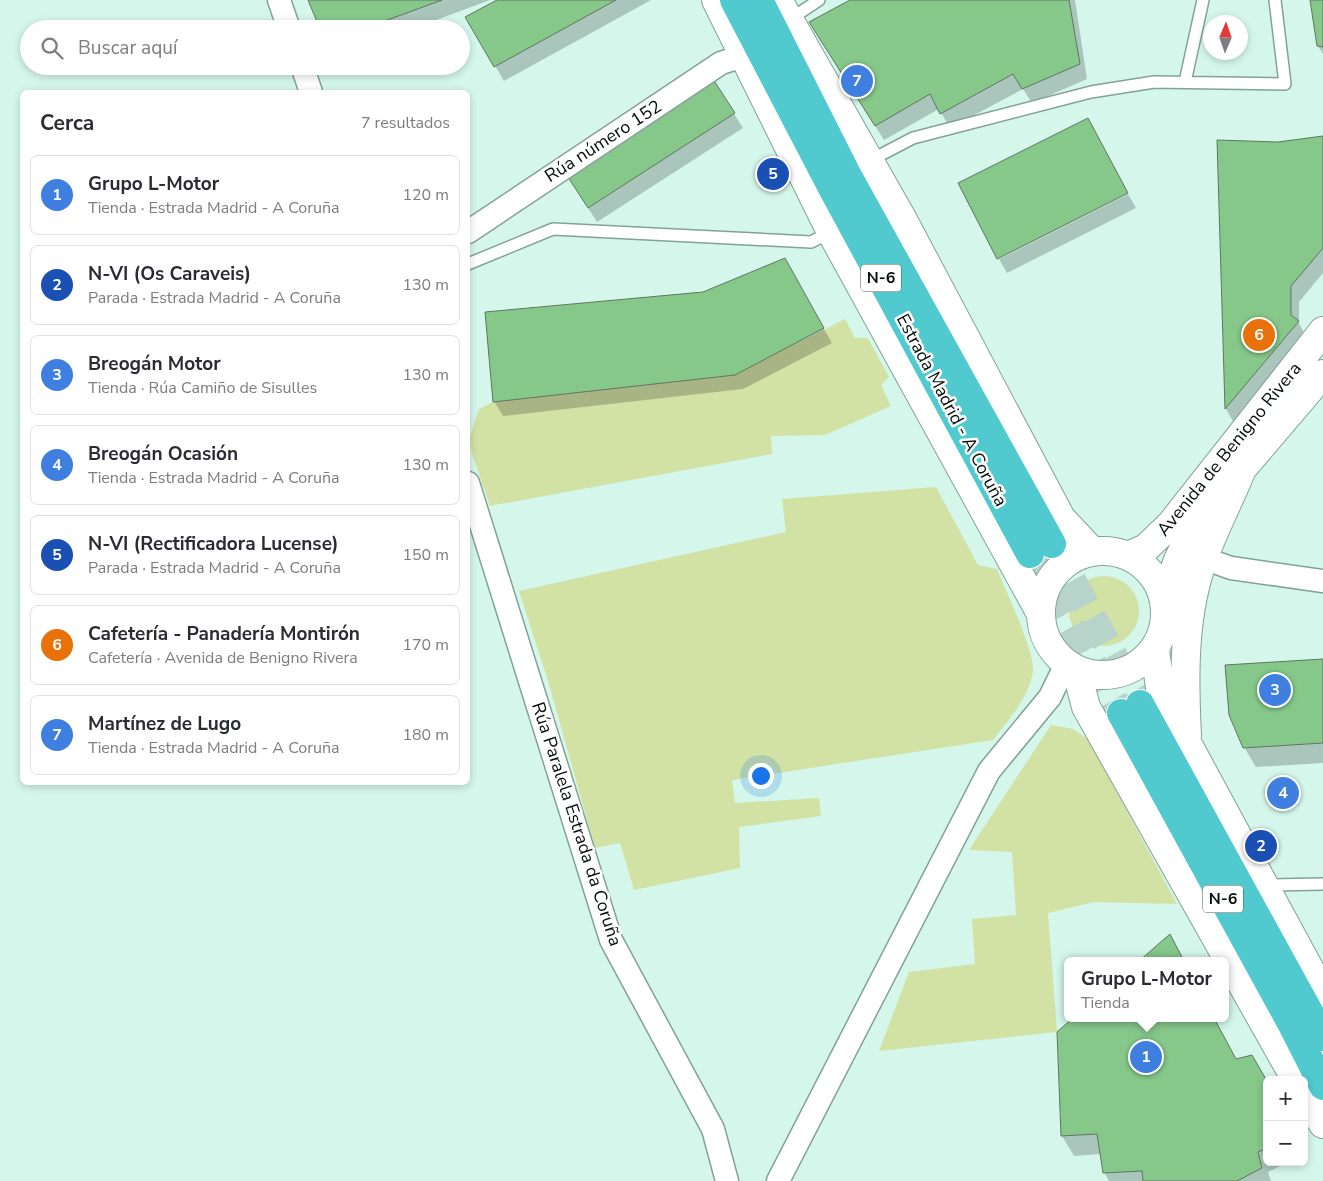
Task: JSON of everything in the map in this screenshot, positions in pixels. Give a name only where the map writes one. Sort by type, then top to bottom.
[{"type":"highway","name":"Estrada Madrid - A Coruña","points":[[734,0],[832,188],[1041,549],[759,0]]},
{"type":"highway","name":"N-6","points":[[1323,1036],[1130,709],[1323,1086]]},
{"type":"main road","points":[[716,0],[831,232],[1040,614],[1044,633],[1053,650],[1071,667],[1097,676],[1119,674],[1139,665],[1155,648],[1162,634],[1166,617],[1164,600],[1153,576],[1144,566],[1128,556],[1111,552],[1094,552],[1076,557],[1062,567],[1050,580],[1043,597],[1040,614]]},
{"type":"main road","points":[[783,10],[903,220],[1061,518],[1066,526],[1094,552]]},
{"type":"main road","name":"Avenida de Benigno Rivera","points":[[1128,556],[1146,548],[1172,524],[1323,331]]},
{"type":"main road","name":"Avenida de Benigno Rivera","points":[[1164,600],[1178,560],[1187,542],[1242,470],[1316,386]]},
{"type":"main road","points":[[1188,744],[1185,662],[1191,611],[1203,558],[1242,470]]},
{"type":"main road","points":[[1155,648],[1160,688],[1166,704],[1323,994]]},
{"type":"main road","points":[[1071,667],[1086,707],[1227,957]]},
{"type":"main road","points":[[1229,961],[1294,1076]]},
{"type":"main road","points":[[1308,1100],[1323,1124]]},
{"type":"street","points":[[279,0],[286,20]]},
{"type":"street","name":"Rúa número 152","points":[[470,231],[721,63],[743,56]]},
{"type":"street","points":[[305,75],[310,90]]},
{"type":"street","name":"Rúa Paralela Estrada da Coruña","points":[[470,489],[611,940],[713,1129],[727,1181]]},
{"type":"street","points":[[1203,558],[1231,568],[1323,581]]},
{"type":"street","points":[[778,1181],[989,771],[1071,667]]},
{"type":"lane","points":[[783,10],[819,0]]},
{"type":"lane","points":[[1185,82],[1203,0]]},
{"type":"lane","points":[[869,161],[913,138],[1091,92],[1154,82],[1285,84],[1275,0]]},
{"type":"lane","points":[[470,263],[553,229],[811,242],[831,232]]},
{"type":"lane","points":[[1264,885],[1323,884]]},
{"type":"green space","points":[[845,319],[855,338],[868,338],[889,377],[881,385],[891,406],[825,435],[771,436],[772,454],[490,506],[470,448],[470,436],[479,409],[493,402],[734,375]]},
{"type":"green space","points":[[936,487],[978,565],[997,569],[1019,620],[1029,650],[1033,671],[1031,681],[1023,699],[1012,716],[993,740],[732,780],[735,803],[819,798],[821,816],[739,827],[740,868],[634,890],[620,843],[595,848],[548,681],[519,591],[786,532],[782,499]]},
{"type":"green space","points":[[1104,576],[1117,579],[1129,586],[1136,598],[1139,611],[1136,624],[1129,636],[1117,643],[1104,646],[1091,643],[1079,636],[1072,624],[1069,611],[1072,598],[1079,586],[1091,579]]},
{"type":"green space","points":[[1051,725],[1073,729],[1089,740],[1177,904],[1094,902],[1048,913],[1057,1032],[879,1051],[909,972],[975,964],[972,919],[1016,915],[1012,852],[969,850]]},
{"type":"building","points":[[308,0],[442,0],[388,20],[316,20]]},
{"type":"building","points":[[497,0],[616,0],[494,67],[470,26],[470,20],[467,20],[465,17]]},
{"type":"building","points":[[850,0],[1069,0],[1080,64],[1022,89],[1013,74],[940,114],[930,94],[875,126],[809,22]]},
{"type":"building","points":[[1310,0],[1323,0],[1323,47],[1317,46]]},
{"type":"building","points":[[713,79],[735,113],[588,208],[566,174]]},
{"type":"building","points":[[1088,118],[1128,193],[997,259],[958,183]]},
{"type":"building","points":[[1323,136],[1323,248],[1291,286],[1291,315],[1299,321],[1225,409],[1217,140],[1278,142]]},
{"type":"building","points":[[785,258],[824,328],[735,375],[493,402],[485,312],[703,292]]},
{"type":"building","points":[[1323,659],[1323,743],[1243,748],[1229,715],[1225,665]]},
{"type":"building","points":[[1170,934],[1182,957],[1144,957]]},
{"type":"building","points":[[1068,1022],[1216,1022],[1236,1059],[1252,1055],[1264,1076],[1263,1150],[1258,1152],[1262,1168],[1237,1181],[1143,1181],[1142,1171],[1103,1173],[1097,1134],[1061,1136],[1057,1032]]},
{"type":"tunnel","points":[[1052,544],[1140,704]]},
{"type":"tunnel","points":[[1030,554],[1121,713]]},
{"type":"place","name":"Martínez de Lugo","points":[[857,81]]},
{"type":"place","name":"N-VI (Rectificadora Lucense)","points":[[773,174]]},
{"type":"place","name":"Cafetería - Panadería Montirón","points":[[1259,335]]},
{"type":"place","name":"Breogán Motor","points":[[1275,690]]},
{"type":"place","name":"Breogán Ocasión","points":[[1283,793]]},
{"type":"place","name":"N-VI (Os Caraveis)","points":[[1261,846]]},
{"type":"place","name":"Grupo L-Motor","points":[[1146,1057]]}]
